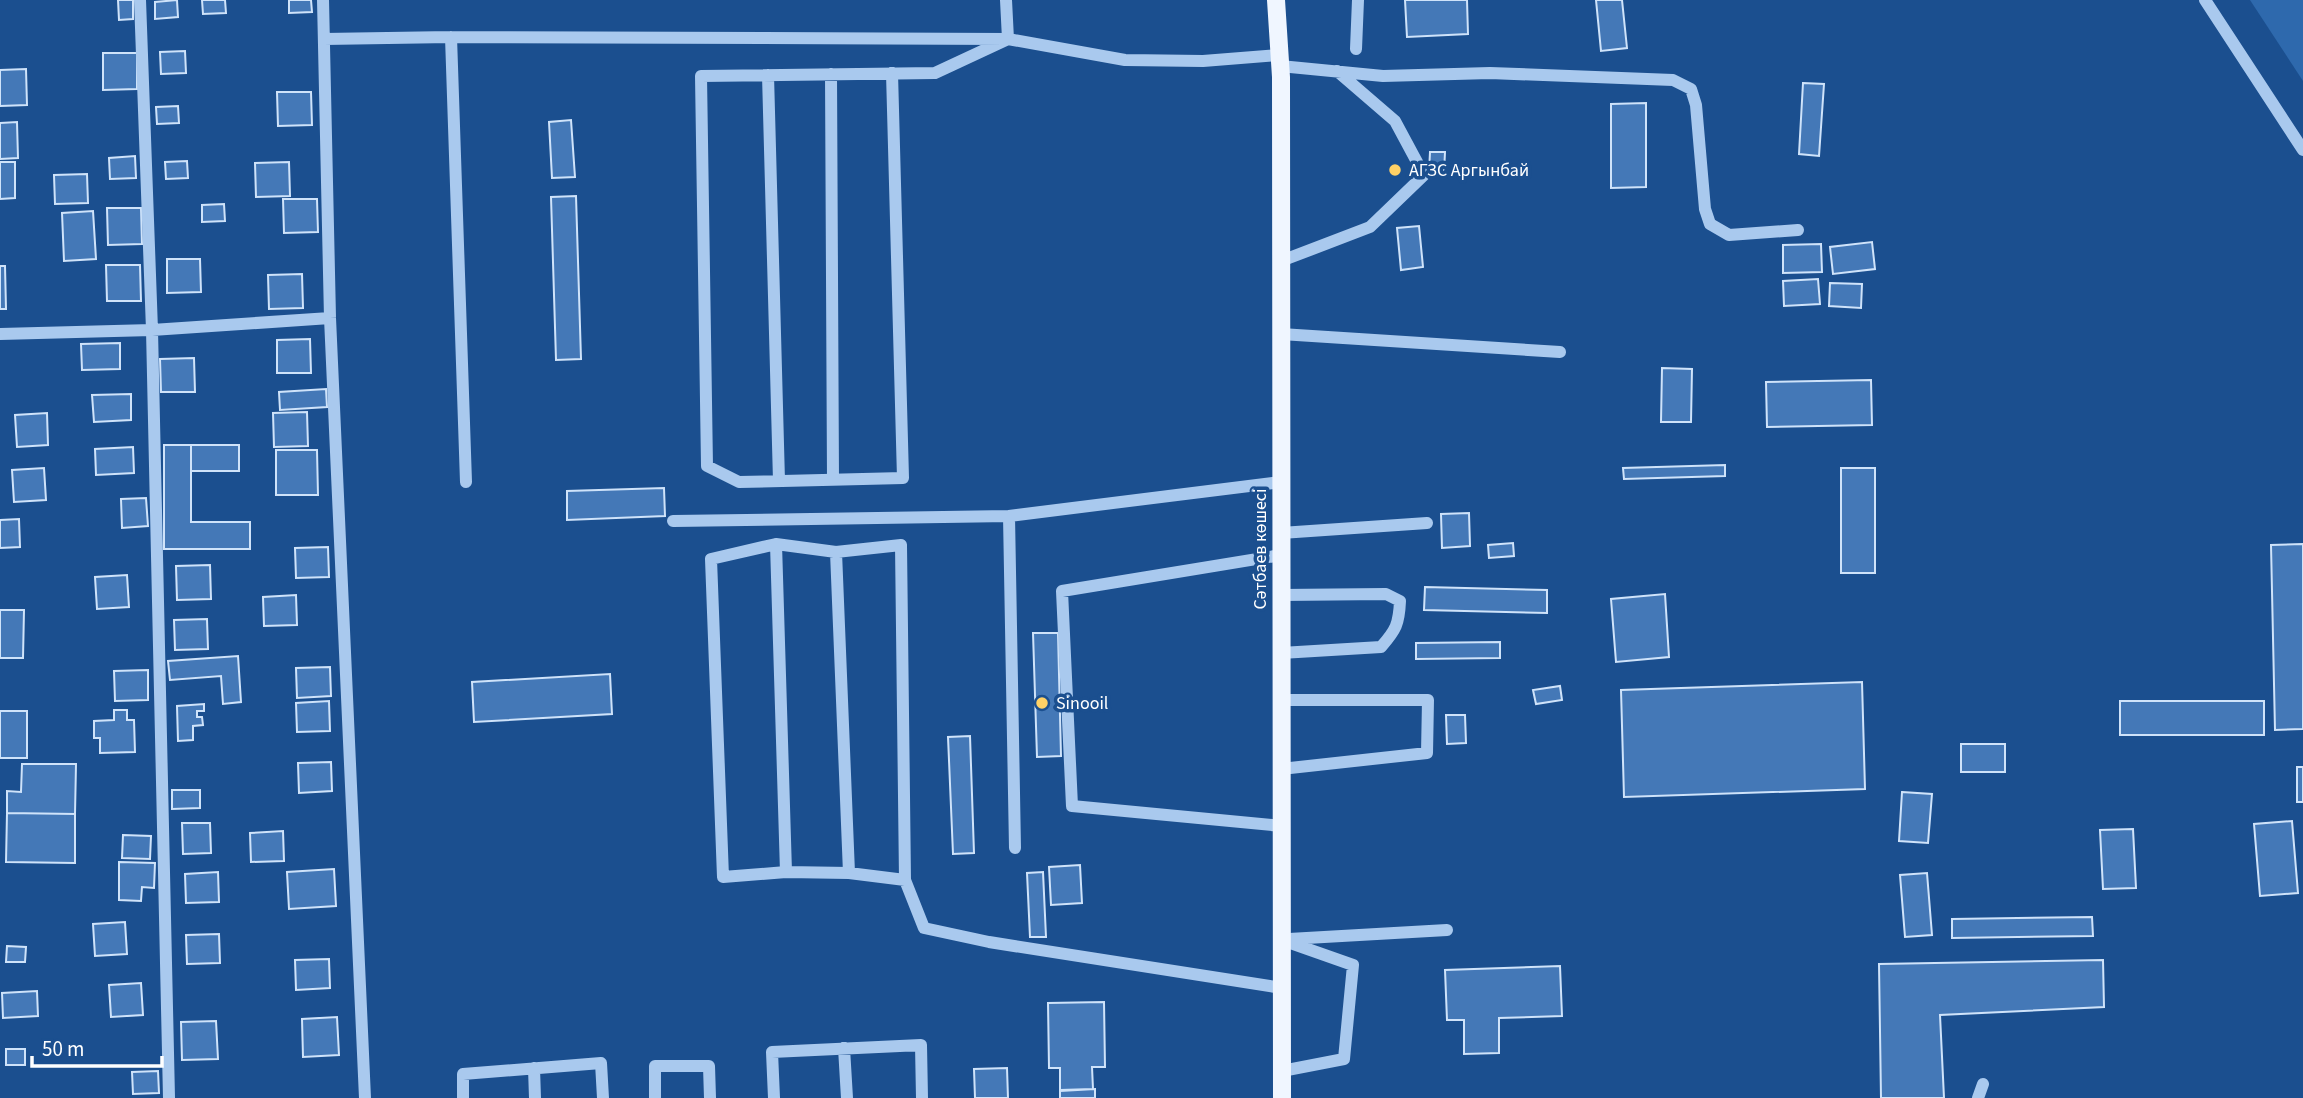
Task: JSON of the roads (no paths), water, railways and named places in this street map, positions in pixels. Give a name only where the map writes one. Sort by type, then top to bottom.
[{"type":"main road","name":"Сәтбаев көшесі","points":[[1276,0],[1280,60],[1282,1098]]},
{"type":"street","points":[[140,0],[152,330],[169,1098]]},
{"type":"street","points":[[323,0],[330,318],[365,1098]]},
{"type":"street","points":[[1006,0],[1008,40]]},
{"type":"street","points":[[1356,50],[1358,0]]},
{"type":"street","points":[[2205,0],[2303,150]]},
{"type":"street","points":[[324,39],[452,37],[1008,40],[1125,60],[1280,60],[1337,71],[1383,76],[1490,73],[1673,80],[1691,89],[1696,105],[1705,209],[1710,224],[1729,234],[1798,230]]},
{"type":"street","points":[[452,37],[466,482]]},
{"type":"street","points":[[892,73],[904,478],[739,482],[708,467],[701,76],[892,73],[935,73],[1008,40]]},
{"type":"street","points":[[1281,261],[1370,227],[1424,175],[1395,121],[1337,71]]},
{"type":"street","points":[[831,74],[833,480]]},
{"type":"street","points":[[768,75],[779,481]]},
{"type":"street","points":[[0,334],[152,330],[330,318]]},
{"type":"street","points":[[1281,334],[1560,352]]},
{"type":"street","points":[[673,521],[1009,516],[1281,482]]},
{"type":"street","points":[[1009,516],[1015,848]]},
{"type":"street","points":[[1281,533],[1427,523]]},
{"type":"street","points":[[776,544],[786,872]]},
{"type":"street","points":[[905,880],[849,873],[786,872],[723,877],[711,559],[776,544],[836,552],[901,545],[905,880],[925,928],[989,942],[1282,988]]},
{"type":"street","points":[[836,552],[849,873]]},
{"type":"street","points":[[1281,555],[1062,591],[1072,806],[1282,826]]},
{"type":"street","points":[[1281,595],[1386,594],[1400,601],[1400,620],[1381,648],[1281,653]]},
{"type":"street","points":[[1281,769],[1427,753],[1428,700],[1282,700]]},
{"type":"street","points":[[1282,940],[1447,930]]},
{"type":"street","points":[[1282,940],[1353,965],[1343,1059],[1282,1071]]},
{"type":"street","points":[[774,1098],[772,1052],[921,1045],[922,1098]]},
{"type":"street","points":[[844,1048],[846,1098]]},
{"type":"street","points":[[463,1098],[463,1074],[601,1063],[603,1098]]},
{"type":"street","points":[[655,1098],[655,1066],[709,1066],[710,1098]]},
{"type":"street","points":[[534,1068],[535,1098]]},
{"type":"street","points":[[1978,1098],[1983,1084]]},
{"type":"place","name":"АГЗС Аргынбай","points":[[1395,170]]},
{"type":"place","name":"Sinooil","points":[[1042,703]]}]
